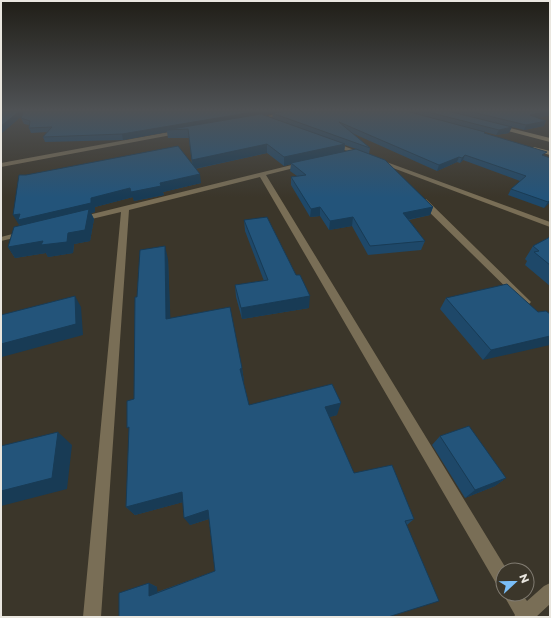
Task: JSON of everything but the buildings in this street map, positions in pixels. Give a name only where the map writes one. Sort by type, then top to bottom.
[{"type":"street","points":[[1,165],[141,140]]},
{"type":"street","points":[[327,142],[550,225]]},
{"type":"street","points":[[528,147],[550,154]]},
{"type":"street","points":[[340,156],[356,153]]},
{"type":"street","points":[[70,222],[309,163]]},
{"type":"street","points":[[384,163],[401,180]]},
{"type":"street","points":[[262,174],[495,566]]},
{"type":"street","points":[[418,196],[534,310]]},
{"type":"street","points":[[92,617],[125,208]]},
{"type":"street","points":[[1,239],[32,231]]},
{"type":"street","points":[[516,602],[524,616],[550,592]]}]
